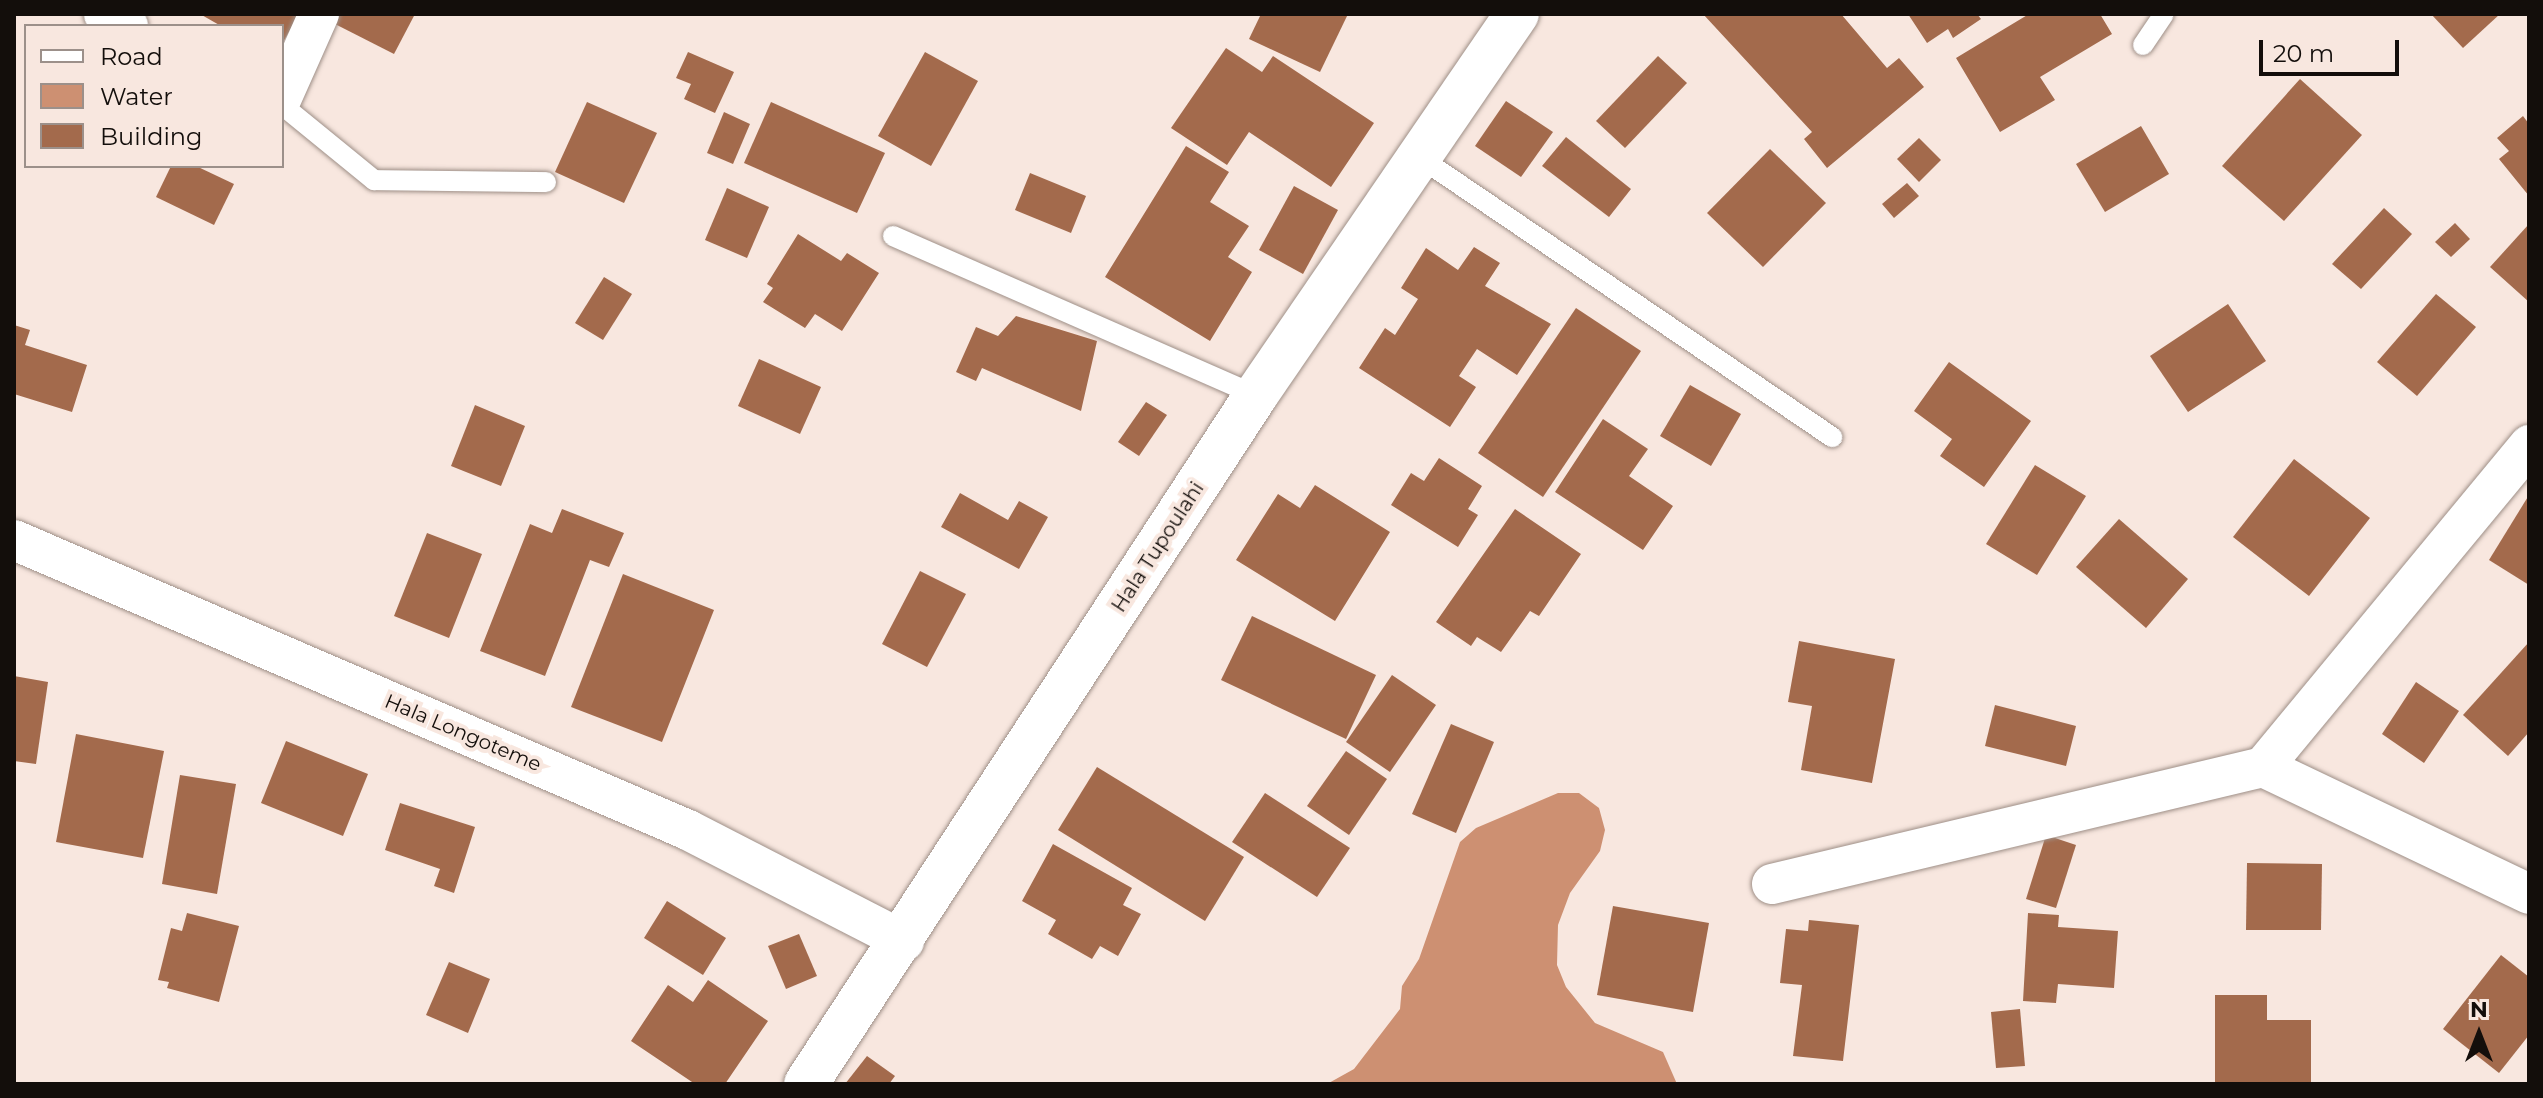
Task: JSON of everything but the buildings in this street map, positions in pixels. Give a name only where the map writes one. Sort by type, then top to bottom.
[{"type":"street","points":[[104,14],[124,24]]},
{"type":"street","points":[[284,93],[319,14]]},
{"type":"street","name":"Hala Tupoulahi","points":[[806,1084],[904,941],[1256,395],[1416,155],[1517,14]]},
{"type":"street","points":[[1772,884],[2263,767],[2529,445]]},
{"type":"street","name":"Hala Longoteme","points":[[14,540],[688,830],[904,941]]},
{"type":"street","points":[[2263,767],[2529,894]]},
{"type":"lane","points":[[2143,45],[2164,14]]},
{"type":"lane","points":[[284,107],[374,180],[546,182]]},
{"type":"lane","points":[[1416,155],[1832,437]]},
{"type":"lane","points":[[893,236],[1256,395]]},
{"type":"water","points":[[1558,793],[1579,793],[1599,808],[1605,830],[1600,851],[1570,893],[1558,925],[1557,965],[1566,987],[1595,1023],[1663,1052],[1677,1084],[1327,1084],[1354,1069],[1400,1009],[1402,986],[1419,959],[1460,842],[1476,828]]}]
